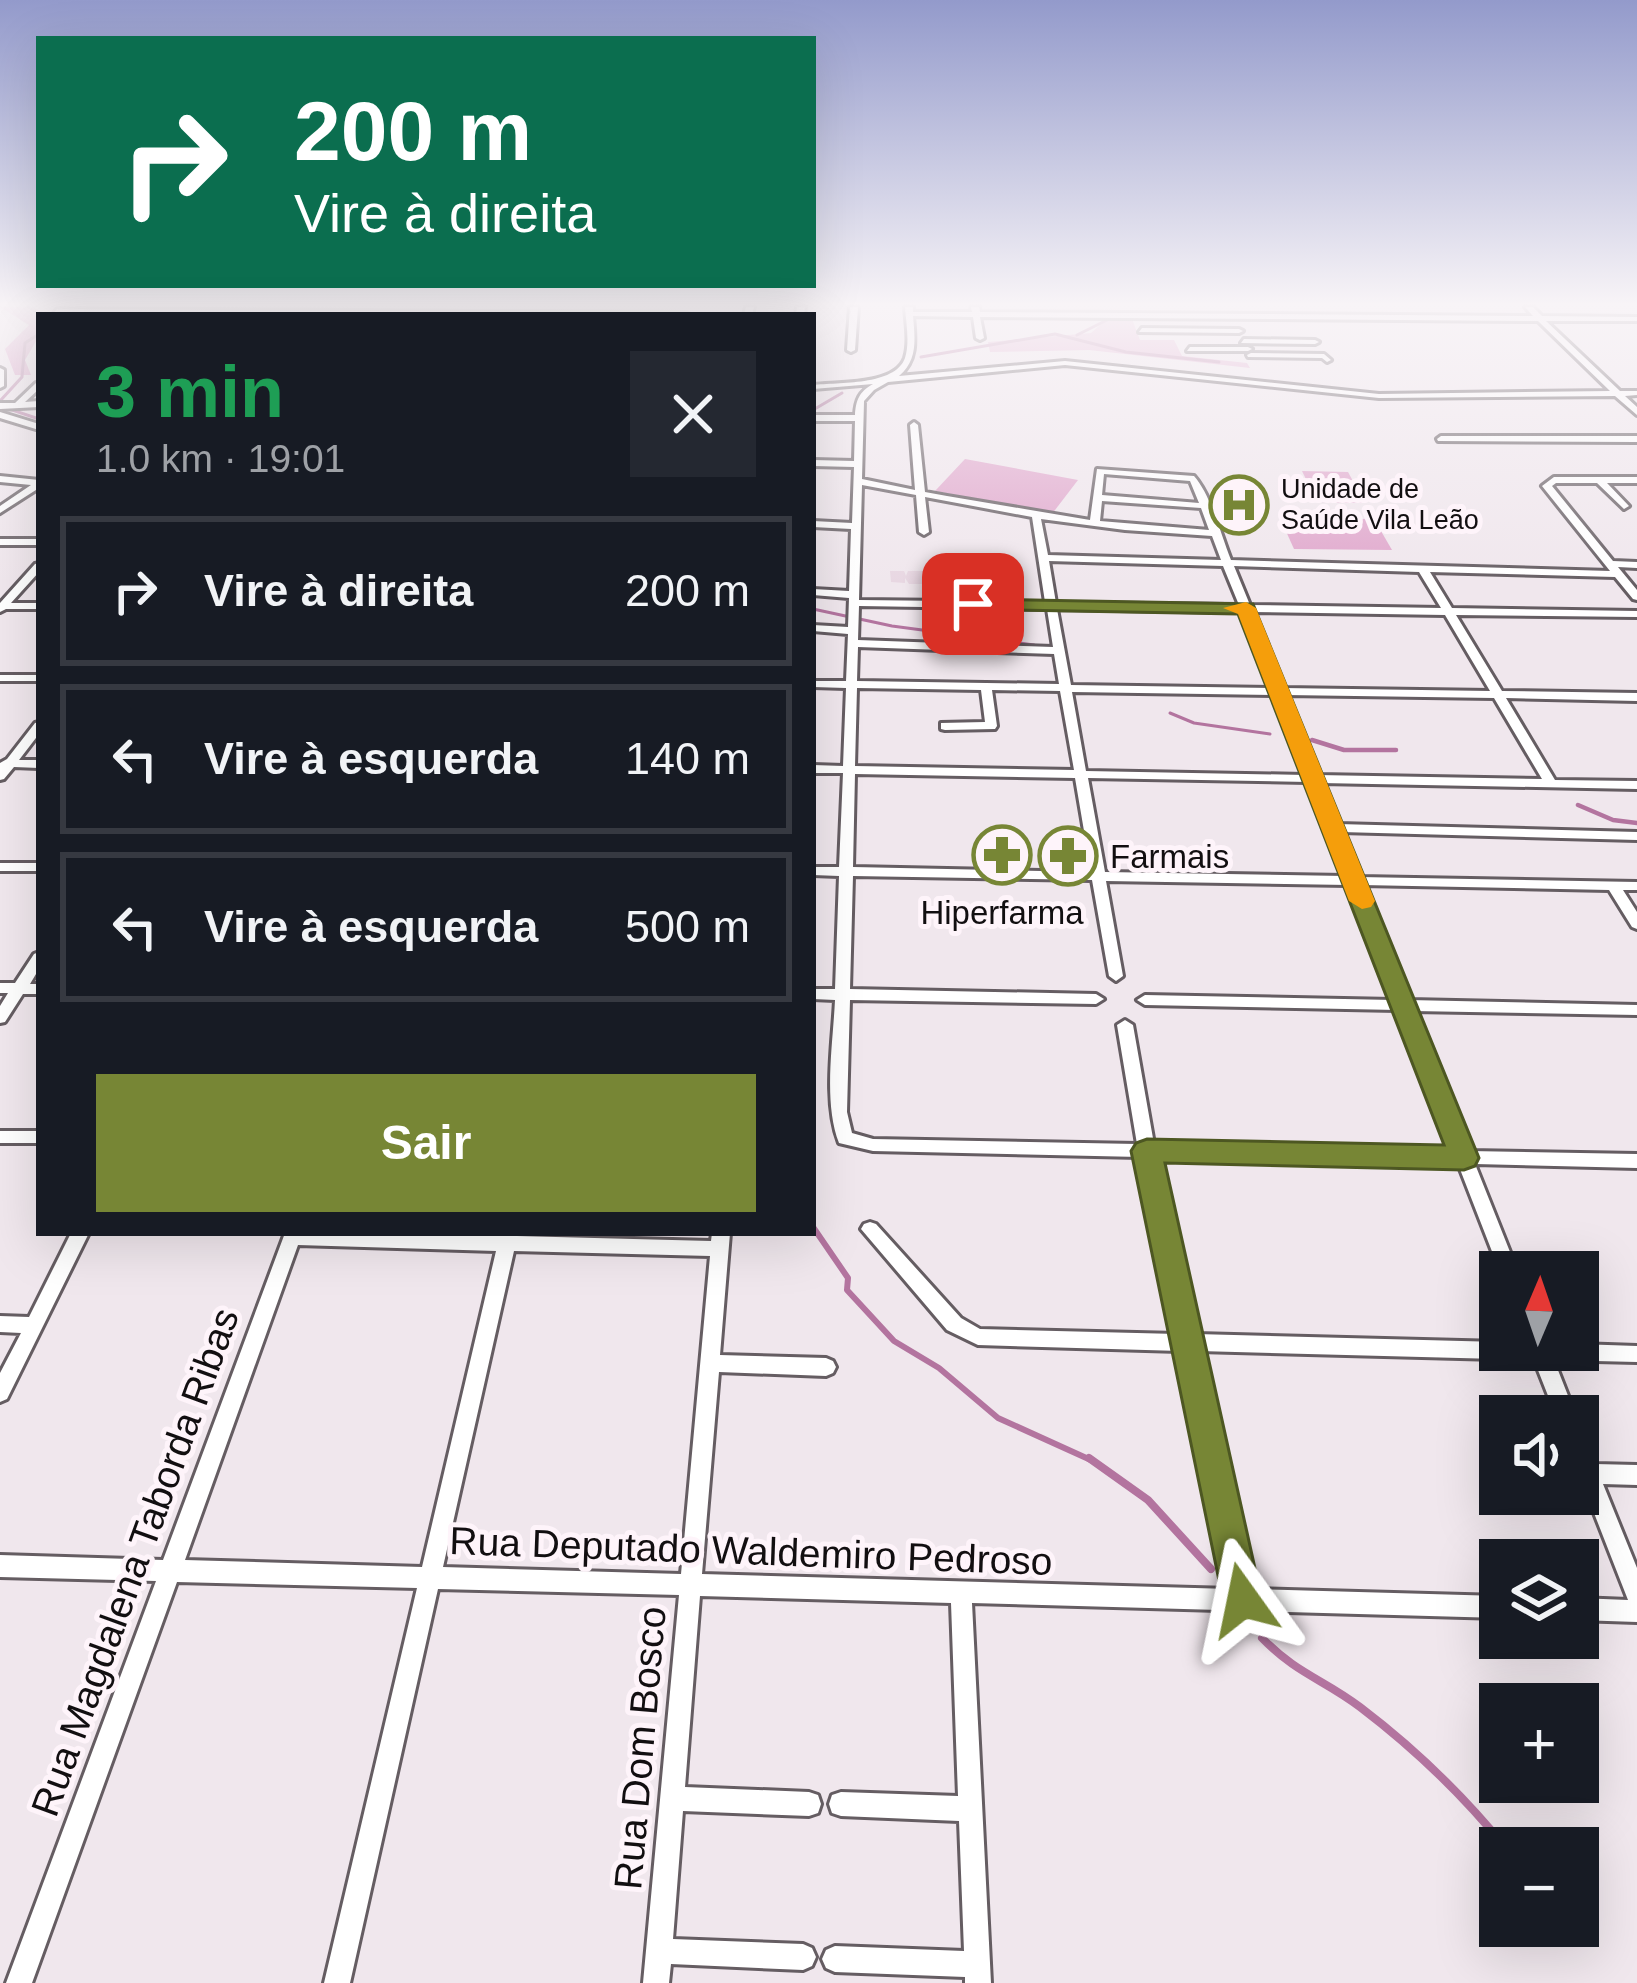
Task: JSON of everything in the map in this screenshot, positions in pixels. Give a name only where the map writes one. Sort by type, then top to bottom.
[{"type":"street","points":[[862,400],[839,1120],[845,1138],[873,1145],[1637,1161]]},
{"type":"street","points":[[6,408],[36,404]]},
{"type":"street","points":[[6,408],[36,425]]},
{"type":"street","points":[[816,418],[860,418]]},
{"type":"street","points":[[914,424],[924,532]]},
{"type":"street","points":[[1441,439],[1637,440]]},
{"type":"street","points":[[816,464],[859,464]]},
{"type":"street","points":[[1095,524],[1100,472],[1194,478],[1501,1251]]},
{"type":"street","points":[[0,479],[36,484]]},
{"type":"street","points":[[1637,479],[1548,482],[1548,488],[1637,597]]},
{"type":"street","points":[[1600,480],[1624,506]]},
{"type":"street","points":[[858,481],[1036,518],[1144,531],[1216,533]]},
{"type":"street","points":[[0,509],[36,486]]},
{"type":"street","points":[[1098,497],[1205,506]]},
{"type":"street","points":[[1036,518],[1116,976]]},
{"type":"street","points":[[816,524],[857,526]]},
{"type":"street","points":[[0,542],[36,542]]},
{"type":"street","points":[[1043,558],[1423,569],[1637,565]]},
{"type":"street","points":[[1,607],[36,569]]},
{"type":"street","points":[[1423,569],[1552,784]]},
{"type":"street","points":[[816,594],[854,617],[1060,651]]},
{"type":"street","points":[[816,627],[854,617],[1052,605],[1637,614]]},
{"type":"street","points":[[1,607],[36,606]]},
{"type":"street","points":[[0,678],[36,679]]},
{"type":"street","points":[[816,684],[1637,698]]},
{"type":"street","points":[[945,725],[991,726],[986,687]]},
{"type":"street","points":[[3,767],[36,729]]},
{"type":"street","points":[[3,767],[36,764]]},
{"type":"street","points":[[816,769],[1637,785]]},
{"type":"street","points":[[1333,828],[1637,836]]},
{"type":"street","points":[[0,867],[36,867]]},
{"type":"street","points":[[816,871],[1637,886]]},
{"type":"street","points":[[1614,886],[1637,923]]},
{"type":"street","points":[[0,1018],[36,961]]},
{"type":"street","points":[[0,988],[36,988]]},
{"type":"street","points":[[816,994],[1096,999]]},
{"type":"street","points":[[1145,1000],[1637,1010]]},
{"type":"street","points":[[1125,1025],[1147,1151],[1243,1600]]},
{"type":"street","points":[[0,1137],[36,1137]]},
{"type":"street","points":[[870,1229],[954,1324],[977,1337],[1479,1349]]},
{"type":"street","points":[[0,1393],[78,1236]]},
{"type":"street","points":[[293,1236],[721,1241]]},
{"type":"street","name":"Rua Magdalena Taborda Ribas","points":[[19,1983],[293,1236]]},
{"type":"street","points":[[337,1983],[507,1238]]},
{"type":"street","name":"Rua Dom Bosco","points":[[656,1983],[721,1241]]},
{"type":"street","points":[[0,1324],[34,1325]]},
{"type":"street","points":[[1599,1353],[1637,1354]]},
{"type":"street","points":[[710,1363],[826,1367]]},
{"type":"street","points":[[1599,1474],[1637,1475]]},
{"type":"street","points":[[1599,1499],[1637,1595]]},
{"type":"street","name":"Rua Deputado Waldemiro Pedroso","points":[[0,1566],[1479,1606]]},
{"type":"street","points":[[835,1959],[978,1973],[961,1592]]},
{"type":"street","points":[[1599,1609],[1637,1610]]},
{"type":"street","points":[[672,1798],[809,1804]]},
{"type":"street","points":[[841,1804],[970,1809]]},
{"type":"street","points":[[658,1952],[803,1958]]},
{"type":"shaded area","points":[[965,459],[1078,480],[1052,514],[935,491]]},
{"type":"shaded area","points":[[1302,471],[1348,472],[1365,503],[1317,502]]},
{"type":"shaded area","points":[[1280,518],[1374,519],[1392,550],[1294,549]]},
{"type":"shaded area","points":[[890,571],[904,571],[906,576],[908,571],[929,571],[931,577],[942,577],[941,571],[1010,572],[1014,585],[1000,585],[1008,587],[1010,595],[970,595],[970,586],[994,586],[943,584],[941,579],[932,579],[931,584],[909,584],[905,578],[905,583],[891,582]]},
{"type":"waterway","points":[[816,408],[831,400]]},
{"type":"waterway","points":[[0,406],[36,418]]},
{"type":"waterway","points":[[816,610],[892,626],[1034,645]]},
{"type":"waterway","points":[[1170,713],[1194,723],[1270,734]]},
{"type":"waterway","points":[[1312,740],[1344,750],[1396,750]]},
{"type":"waterway","points":[[1578,805],[1613,820],[1637,823]]},
{"type":"waterway","points":[[816,1231],[848,1278],[847,1290],[894,1341],[939,1368],[998,1418],[1093,1461]]},
{"type":"waterway","points":[[1089,1458],[1148,1500],[1211,1569]]},
{"type":"waterway","points":[[1262,1638],[1400,1739],[1487,1827]]},
{"type":"slow traffic","points":[[1233,608],[1246,608],[1362,901]]},
{"type":"place","name":"Unidade de Saúde Vila Leão","points":[[1239,505]]},
{"type":"place","name":"Hiperfarma","points":[[1002,855]]},
{"type":"place","name":"Farmais","points":[[1068,856]]},
{"type":"route","points":[[973,604],[1246,608],[1464,1158],[1147,1151],[1243,1600]]}]
